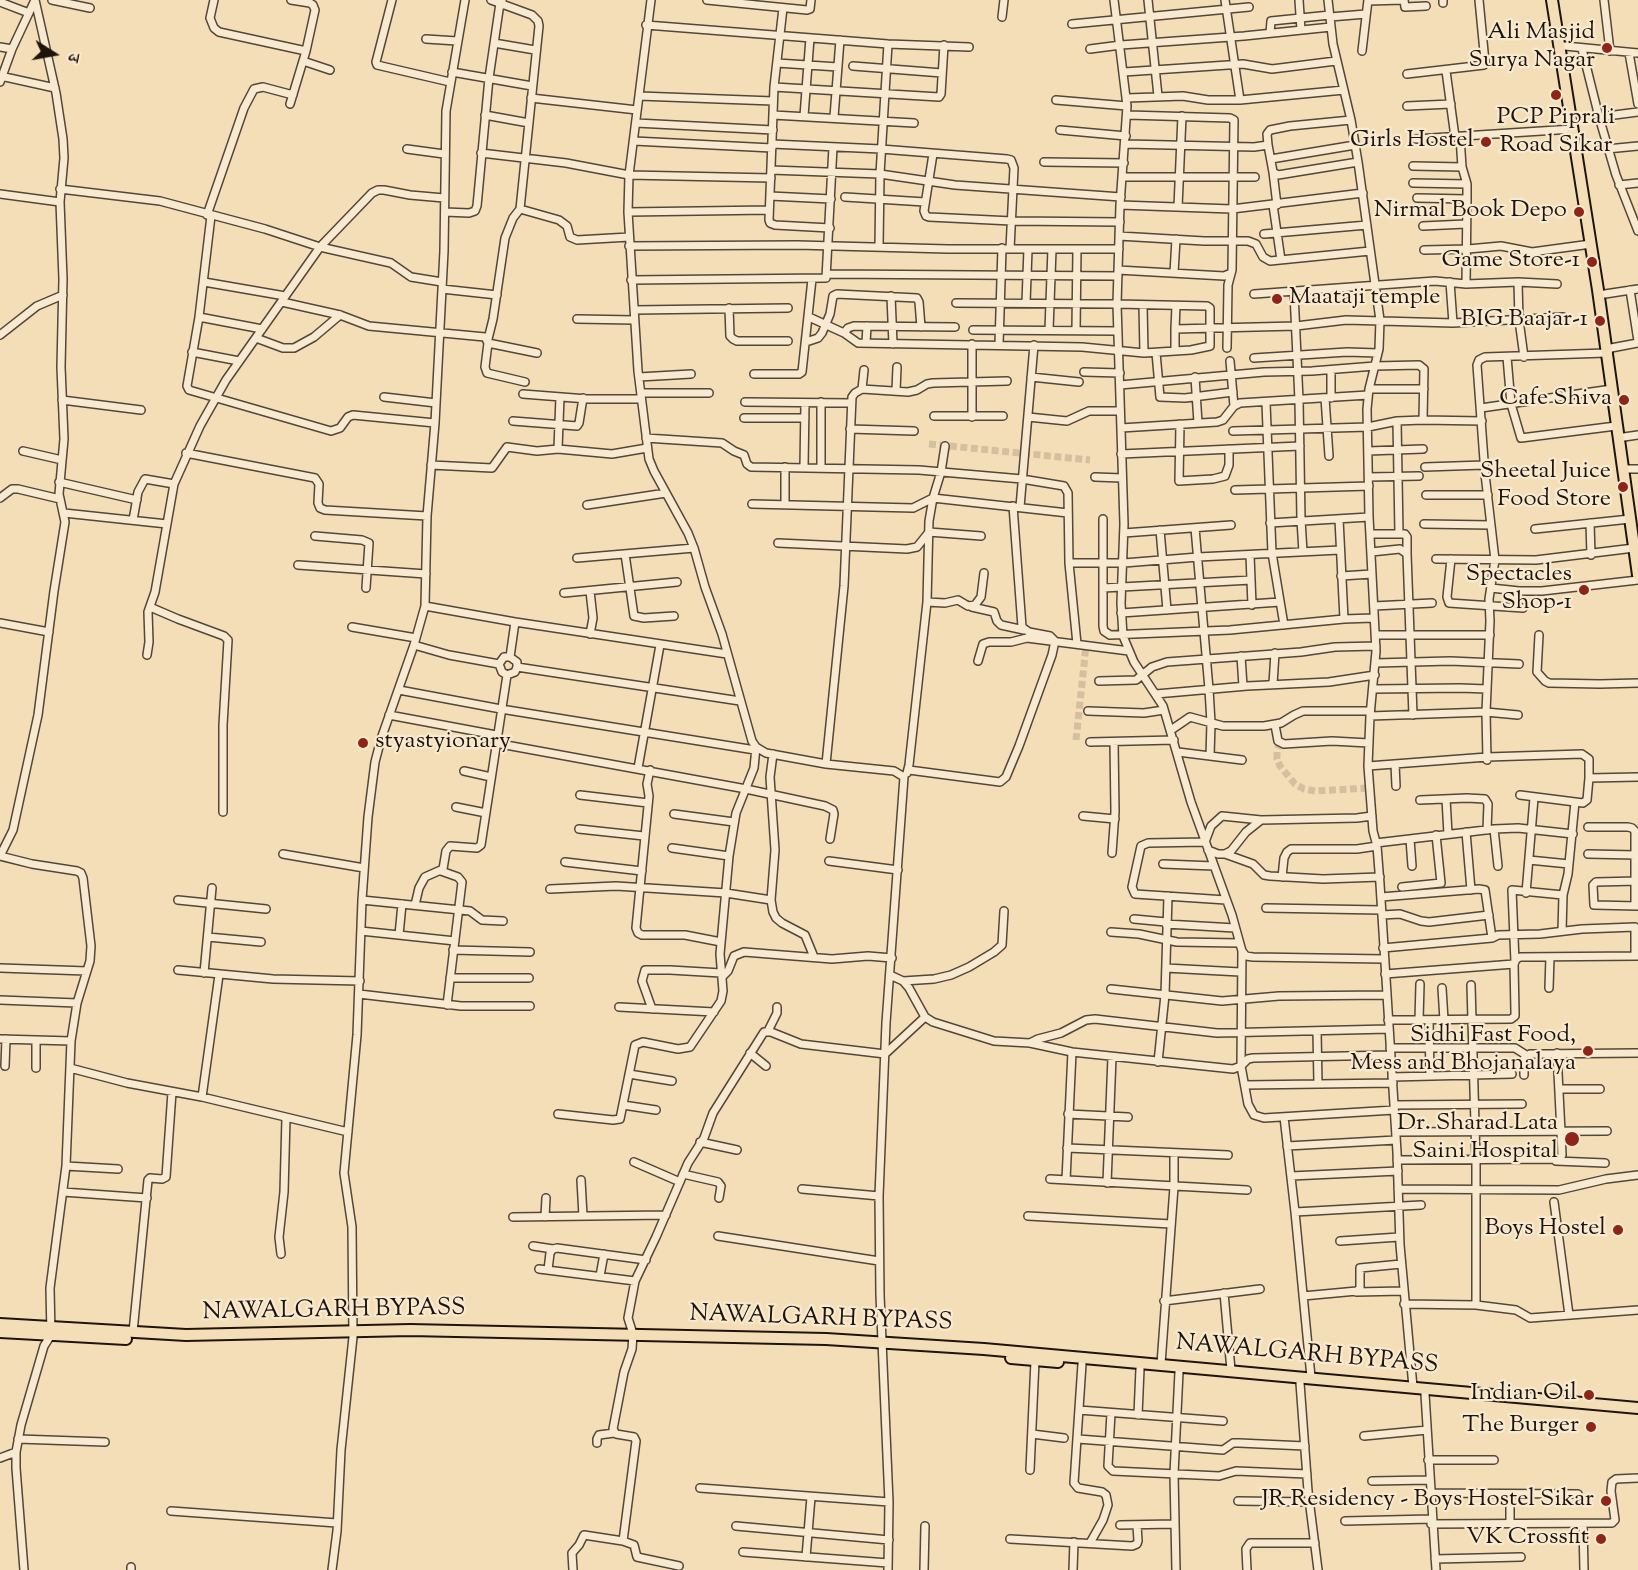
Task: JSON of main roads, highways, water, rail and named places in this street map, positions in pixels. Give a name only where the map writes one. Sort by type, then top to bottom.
[{"type":"main road","points":[[1552,0],[1624,437],[1633,469],[1638,578]]},
{"type":"main road","points":[[1558,0],[1605,294],[1616,426],[1630,519],[1636,543]]},
{"type":"main road","name":"NAWALGARH BYPASS","points":[[0,1324],[51,1331],[239,1342],[410,1330],[633,1337],[826,1339],[1035,1361],[1638,1412]]},
{"type":"main road","name":"NAWALGARH BYPASS","points":[[0,1332],[353,1334]]},
{"type":"main road","name":"NAWALGARH BYPASS","points":[[882,1346],[984,1349],[1638,1408]]},
{"type":"tunnel","points":[[929,444],[1090,460]]},
{"type":"tunnel","points":[[1076,740],[1086,646]]},
{"type":"tunnel","points":[[1280,742],[1277,751],[1280,766],[1295,784],[1304,789],[1315,791],[1369,788]]},
{"type":"place","name":"Ali Masjid Surya Nagar","points":[[1607,48]]},
{"type":"place","name":"PCP Piprali Road Sikar","points":[[1556,95]]},
{"type":"place","name":"Girls Hostel","points":[[1486,142]]},
{"type":"place","name":"Nirmal Book Depo","points":[[1579,212]]},
{"type":"place","name":"Game Store-1","points":[[1592,262]]},
{"type":"place","name":"Maataji temple","points":[[1277,299]]},
{"type":"place","name":"BIG Baajar-1","points":[[1600,321]]},
{"type":"place","name":"Cafe Shiva","points":[[1624,400]]},
{"type":"place","name":"Sheetal Juice Food Store","points":[[1623,487]]},
{"type":"place","name":"Spectacles Shop-1","points":[[1584,590]]},
{"type":"place","name":"styastyionary","points":[[363,743]]},
{"type":"place","name":"Sidhi Fast Food, Mess and Bhojanalaya","points":[[1588,1051]]},
{"type":"place","name":"Dr. Sharad Lata Saini Hospital","points":[[1572,1139]]},
{"type":"place","name":"Boys Hostel","points":[[1618,1230]]},
{"type":"place","name":"Indian Oil","points":[[1589,1395]]},
{"type":"place","name":"The Burger","points":[[1591,1427]]},
{"type":"place","name":"JR Residency - Boys Hostel Sikar","points":[[1606,1501]]},
{"type":"place","name":"VK Crossfit","points":[[1601,1539]]}]
